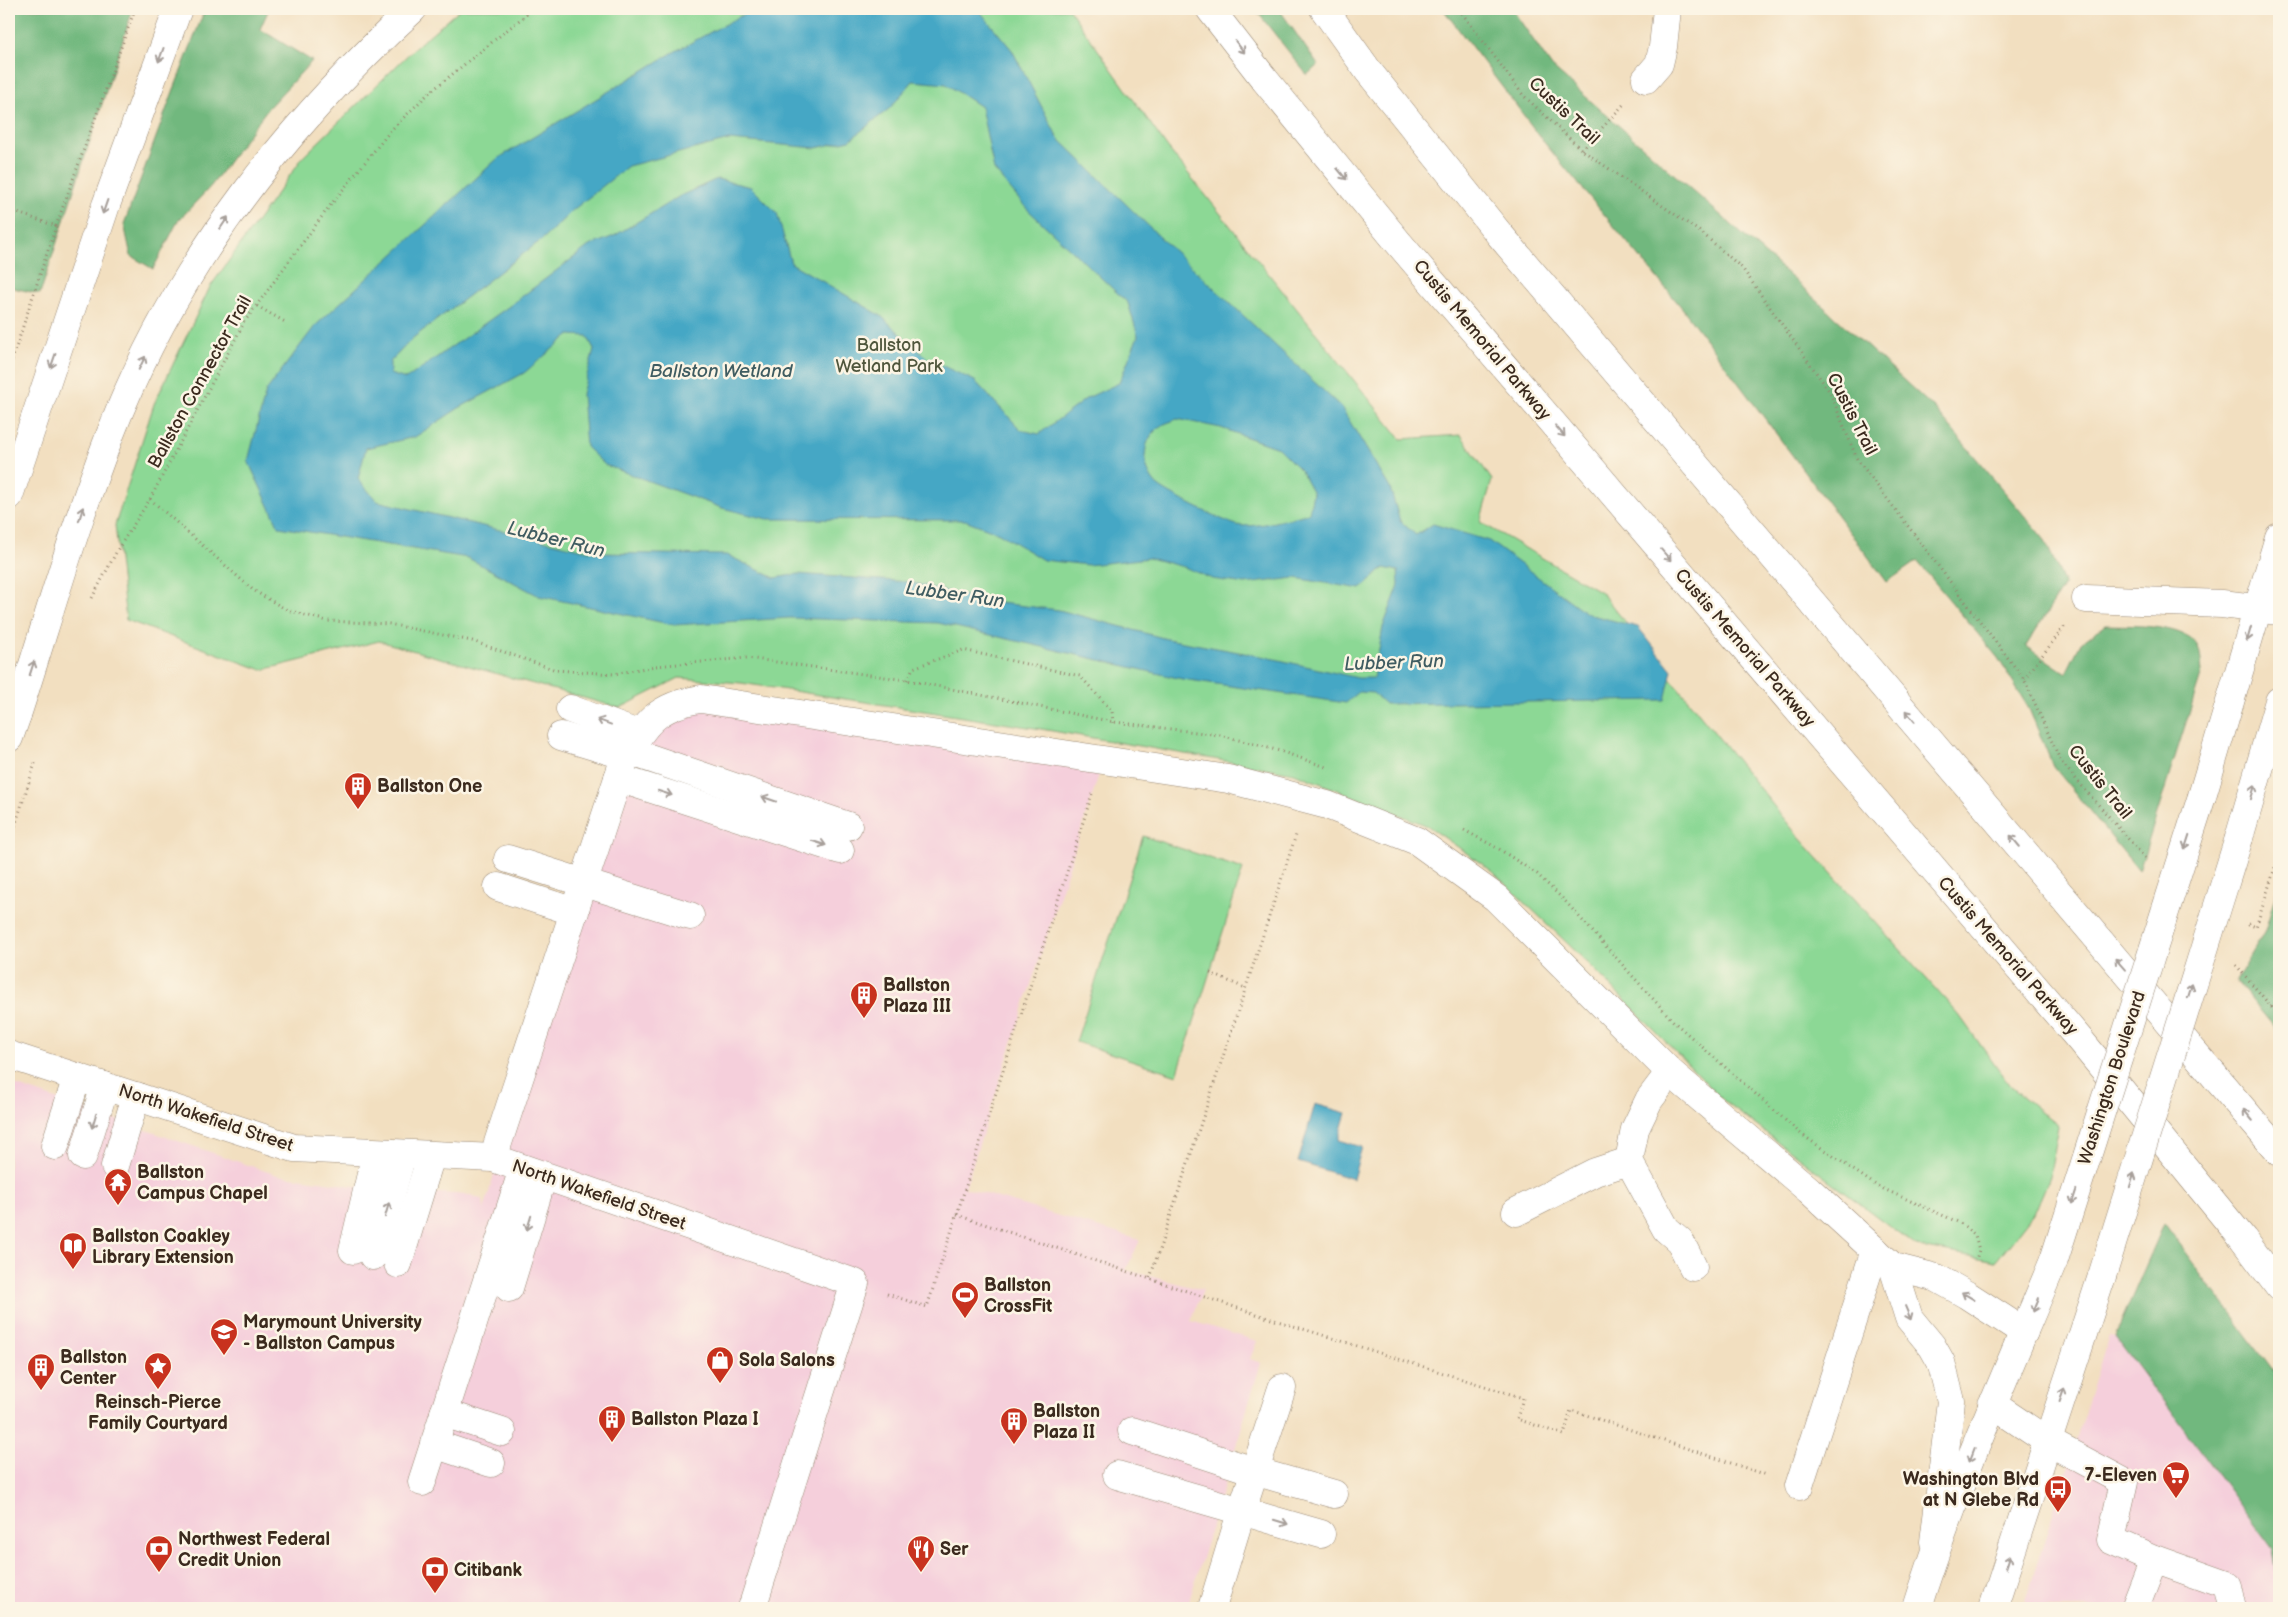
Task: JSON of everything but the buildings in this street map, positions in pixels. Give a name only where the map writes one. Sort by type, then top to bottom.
[{"type":"main road","points":[[9,496],[106,205],[178,9]]},
{"type":"main road","points":[[11,722],[101,459],[121,408],[169,311],[199,261],[265,166],[339,80],[413,9]]},
{"type":"main road","name":"Custis Memorial Parkway","points":[[1210,9],[1265,80],[1397,241],[2080,1040],[2243,1239],[2279,1287]]},
{"type":"main road","points":[[1324,9],[1369,72],[1500,235],[2279,1152]]},
{"type":"main road","points":[[1646,79],[1658,64],[1663,46],[1667,9]]},
{"type":"main road","name":"Washington Boulevard","points":[[1918,1608],[1931,1563],[1992,1404],[2054,1260],[2202,796],[2268,609],[2279,537]]},
{"type":"main road","points":[[2086,599],[2268,609]]},
{"type":"main road","points":[[493,1158],[628,755],[649,721],[679,702],[700,699],[1228,779],[1327,805],[1417,841],[1496,898],[1670,1072],[1809,1190],[1884,1259],[1936,1278],[1967,1295],[2024,1332]]},
{"type":"main road","points":[[1993,1608],[2102,1276],[2239,838],[2279,701]]},
{"type":"main road","points":[[570,709],[628,755]]},
{"type":"main road","points":[[560,736],[628,755],[844,838]]},
{"type":"main road","points":[[508,858],[690,916]]},
{"type":"main road","points":[[498,887],[575,912]]},
{"type":"main road","name":"North Wakefield Street","points":[[9,1055],[294,1148],[493,1158],[855,1283]]},
{"type":"main road","points":[[1670,1072],[1650,1100],[1635,1129],[1628,1161],[1666,1229],[1668,1245],[1688,1271]]},
{"type":"main road","points":[[54,1146],[77,1077]]},
{"type":"main road","points":[[83,1156],[105,1086]]},
{"type":"main road","points":[[115,1166],[136,1096]]},
{"type":"main road","points":[[389,1154],[375,1257],[431,1156]]},
{"type":"main road","points":[[1516,1212],[1595,1172],[1628,1161]]},
{"type":"main road","points":[[518,1290],[543,1176]]},
{"type":"main road","points":[[422,1482],[444,1413],[543,1176]]},
{"type":"main road","points":[[1798,1486],[1884,1259]]},
{"type":"main road","points":[[1884,1259],[1909,1318],[1932,1346],[1941,1362],[1951,1401],[1931,1563]]},
{"type":"main road","points":[[752,1608],[855,1283]]},
{"type":"main road","points":[[1212,1608],[1250,1482],[1282,1388]]},
{"type":"main road","points":[[1992,1404],[2047,1441],[2124,1482],[2111,1540],[2227,1585],[2232,1608]]},
{"type":"main road","points":[[444,1413],[502,1432]]},
{"type":"main road","points":[[1117,1475],[1250,1482],[1327,1515],[1250,1482],[1135,1424]]},
{"type":"main road","points":[[434,1444],[491,1463]]},
{"type":"main road","points":[[2135,1608],[2154,1558]]},
{"type":"path","points":[[9,369],[56,226],[135,9]]},
{"type":"path","name":"Ballston Connector Trail","points":[[90,600],[150,499],[246,321],[329,207],[391,130],[429,93],[533,9]]},
{"type":"path","name":"Custis Trail","points":[[1458,9],[1523,95],[1582,150],[1703,234],[1742,268],[1830,392],[1857,459],[2024,679],[2061,762],[2146,859]]},
{"type":"path","points":[[1582,150],[1646,79]]},
{"type":"path","points":[[9,210],[56,226]]},
{"type":"path","points":[[257,306],[285,322]]},
{"type":"path","points":[[150,499],[253,590],[287,610],[327,621],[389,624],[472,641],[556,670],[614,674],[655,666],[747,658],[907,680],[1114,722],[1220,735],[1280,751],[1329,768]]},
{"type":"path","points":[[2024,679],[2086,599]]},
{"type":"path","points":[[855,1283],[927,1307],[1104,759],[1114,722],[1112,711],[1080,676],[963,650],[913,668],[907,680]]},
{"type":"path","points":[[9,845],[36,760]]},
{"type":"path","points":[[1150,1278],[1308,800]]},
{"type":"path","points":[[1458,827],[1499,849],[1537,874],[1565,901],[1674,1022],[1801,1134],[1878,1186],[1960,1223],[1975,1235],[1980,1250],[1976,1260]]},
{"type":"path","points":[[2242,922],[2256,927],[2279,855]]},
{"type":"path","points":[[2232,961],[2279,1016]]},
{"type":"path","points":[[1210,973],[1245,988]]},
{"type":"path","points":[[2271,1008],[2279,1000]]},
{"type":"path","points":[[957,1215],[1265,1317],[1523,1398],[1517,1419],[1564,1435],[1571,1410],[1798,1486]]},
{"type":"shaded area","points":[[679,702],[1104,759],[965,1188],[1140,1240],[1126,1270],[1203,1290],[1191,1321],[1257,1341],[1250,1359],[1261,1363],[1187,1608],[9,1608],[9,1083],[277,1175],[374,1189],[470,1195],[483,1200],[484,1210],[527,1056],[638,734]]},
{"type":"shaded area","points":[[2109,1335],[2115,1336],[2273,1549],[2279,1588],[2279,1608],[2023,1608]]},
{"type":"green space","points":[[9,9],[133,9],[40,294],[9,287]]},
{"type":"green space","points":[[205,9],[269,9],[260,29],[312,61],[268,108],[211,186],[178,221],[153,269],[131,256],[124,224]]},
{"type":"green space","name":"Ballston Wetland Park","points":[[460,9],[1069,9],[1167,147],[1401,439],[1461,435],[1492,480],[1480,522],[1601,592],[1798,836],[1959,1015],[2010,1086],[2059,1126],[2050,1174],[2033,1214],[1996,1261],[1916,1246],[1725,1102],[1592,967],[1492,871],[1428,826],[1294,773],[1041,729],[741,683],[679,678],[620,708],[379,641],[262,670],[126,620],[115,525],[154,404],[210,287],[303,157],[419,44]]},
{"type":"green space","points":[[1255,9],[1279,9],[1318,65],[1307,75]]},
{"type":"green space","points":[[1443,9],[1512,9],[1552,67],[1799,284],[1934,408],[2044,539],[2065,584],[2026,646],[2066,673],[2081,643],[2105,625],[2167,629],[2189,638],[2197,645],[2202,672],[2139,871],[2053,766],[2029,709],[1998,658],[1917,561],[1887,582],[1683,309],[1547,146]]},
{"type":"green space","points":[[1143,836],[1243,869],[1177,1075],[1076,1042]]},
{"type":"green space","points":[[2279,883],[2279,1033],[2236,981],[2265,931]]},
{"type":"green space","points":[[2164,1224],[2279,1379],[2279,1588],[2273,1549],[2115,1336]]},
{"type":"water","name":"Ballston Wetland","points":[[753,9],[978,9],[1012,50],[1058,138],[1167,244],[1341,407],[1390,488],[1400,521],[1416,535],[1433,524],[1489,541],[1588,614],[1638,627],[1672,670],[1665,700],[1385,704],[1373,693],[1359,692],[1346,703],[1182,679],[938,623],[790,618],[674,625],[539,596],[468,558],[279,527],[248,461],[266,391],[315,326],[497,159],[672,53]],"holes":[[[913,81],[946,84],[981,107],[994,170],[1027,209],[1128,303],[1138,336],[1119,383],[1087,398],[1039,434],[1021,430],[975,381],[928,359],[880,315],[791,263],[777,213],[751,187],[717,179],[680,196],[614,236],[589,246],[508,307],[406,379],[390,374],[390,362],[413,338],[544,238],[573,210],[628,166],[729,140],[816,148],[850,140],[890,108]],[[569,335],[587,336],[594,349],[582,394],[586,447],[605,465],[722,508],[767,519],[965,520],[999,533],[1043,560],[1088,565],[1149,558],[1184,567],[1212,579],[1245,584],[1295,578],[1361,589],[1384,568],[1398,571],[1399,585],[1383,627],[1374,678],[1358,678],[1266,657],[1167,639],[1059,610],[991,602],[909,582],[798,574],[775,578],[727,555],[597,553],[377,501],[358,479],[366,448],[415,437],[459,408],[524,373]],[[1177,419],[1221,428],[1278,448],[1301,471],[1313,493],[1309,513],[1253,526],[1237,525],[1161,488],[1151,478],[1145,456],[1148,441],[1159,427]]]},
{"type":"water","points":[[1315,1104],[1346,1113],[1338,1140],[1362,1147],[1353,1179],[1298,1162]]},
{"type":"place","name":"Ballston One","points":[[358,810]]},
{"type":"place","name":"Ballston Plaza III","points":[[864,1019]]},
{"type":"place","name":"Ballston Campus Chapel","points":[[118,1206]]},
{"type":"place","name":"Ballston Coakley Library Extension","points":[[73,1270]]},
{"type":"place","name":"Ballston CrossFit","points":[[965,1319]]},
{"type":"place","name":"Marymount University - Ballston Campus","points":[[224,1356]]},
{"type":"place","name":"Sola Salons","points":[[720,1384]]},
{"type":"place","name":"Reinsch-Pierce Family Courtyard","points":[[158,1390]]},
{"type":"place","name":"Ballston Center","points":[[41,1391]]},
{"type":"place","name":"Ballston Plaza I","points":[[612,1443]]},
{"type":"place","name":"Ballston Plaza II","points":[[1014,1445]]},
{"type":"place","name":"7-Eleven","points":[[2176,1499]]},
{"type":"place","name":"Washington Blvd at N Glebe Rd","points":[[2058,1513]]},
{"type":"place","name":"Northwest Federal Credit Union","points":[[159,1573]]},
{"type":"place","name":"Ser","points":[[921,1573]]},
{"type":"place","name":"Citibank","points":[[435,1594]]},
{"type":"water label","name":"Lubber Run","points":[[556,540]]},
{"type":"water label","name":"Lubber Run","points":[[955,595]]},
{"type":"water label","name":"Lubber Run","points":[[1394,663]]}]
